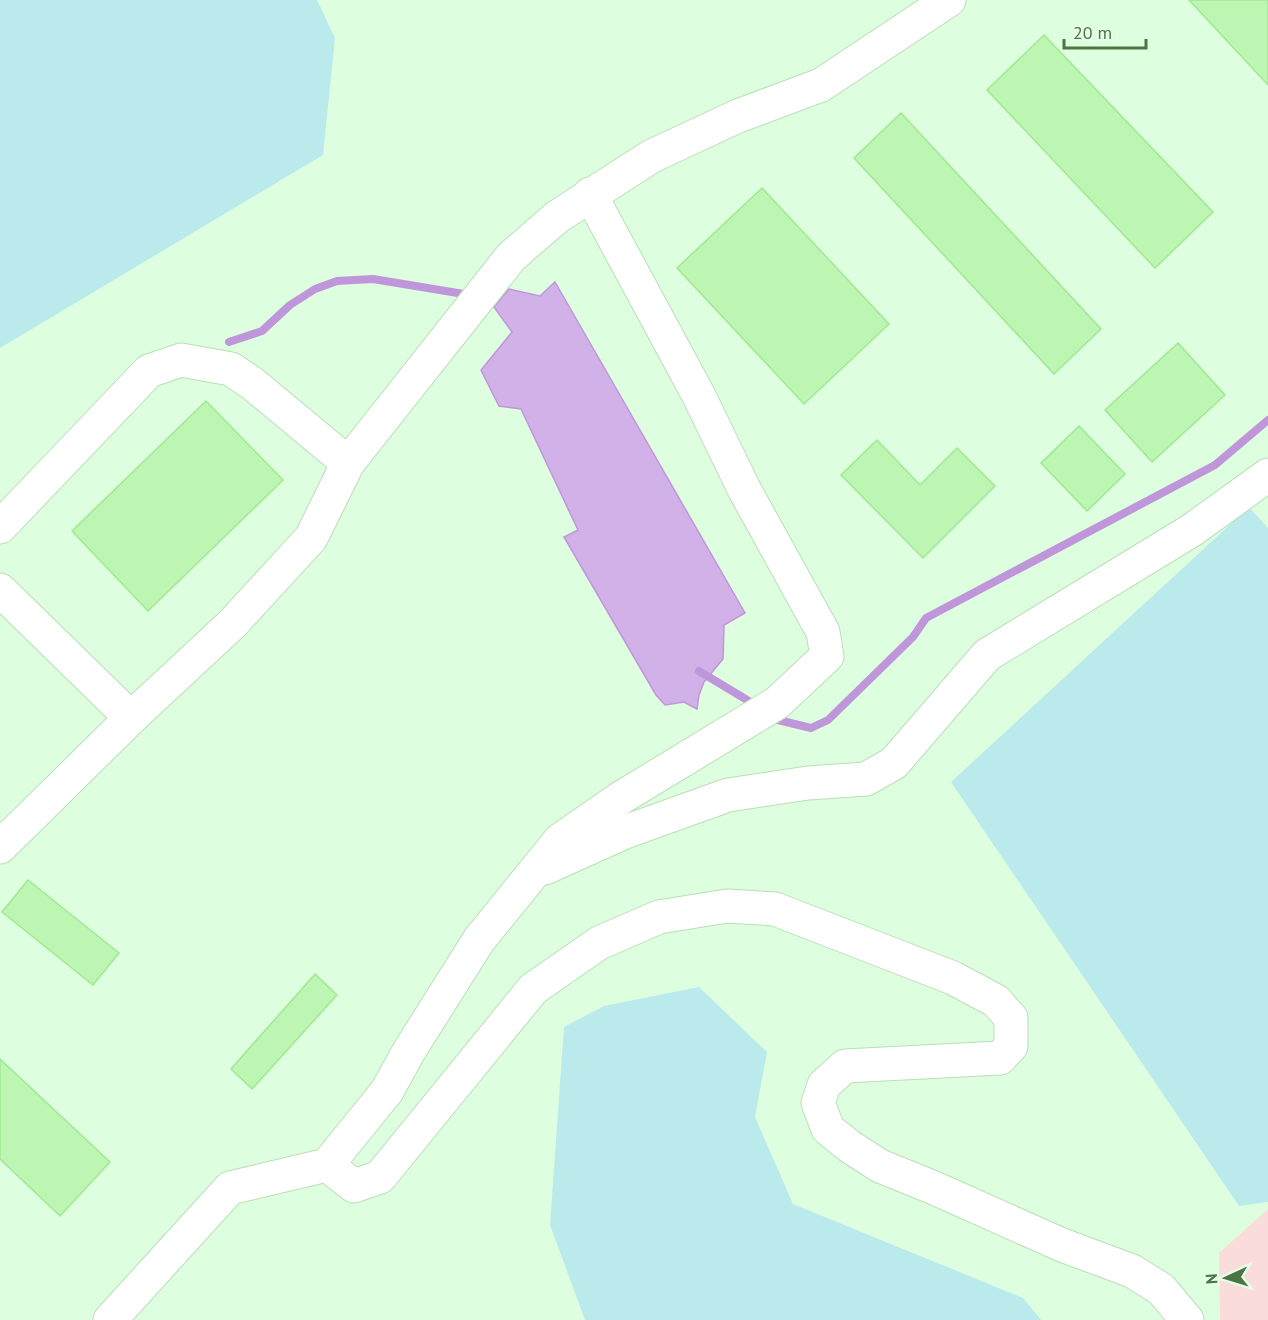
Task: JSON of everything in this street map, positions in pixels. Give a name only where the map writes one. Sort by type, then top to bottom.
[{"type":"street","points":[[0,847],[131,718],[233,623],[311,538],[348,463],[518,250],[557,217],[652,156],[738,116],[821,85],[950,0]]},
{"type":"street","points":[[110,1320],[230,1188],[327,1165],[387,1091],[409,1051],[479,940],[560,840],[619,799],[766,710],[827,656],[823,632],[744,489],[699,396],[591,194]]},
{"type":"street","points":[[0,527],[149,371],[181,360],[231,369],[253,384],[348,463]]},
{"type":"street","points":[[530,875],[624,832],[728,795],[808,783],[866,779],[894,763],[987,655],[1192,530],[1268,475]]},
{"type":"street","points":[[0,590],[131,718]]},
{"type":"street","points":[[327,1165],[354,1186],[380,1177],[533,989],[599,943],[659,917],[727,906],[775,909],[953,978],[996,1001],[1011,1018],[1011,1046],[1000,1058],[845,1066],[824,1085],[818,1103],[828,1129],[880,1166],[1062,1245],[1132,1271],[1161,1289],[1186,1320]]},
{"type":"shaded area","points":[[0,0],[317,0],[335,38],[323,155],[0,348]]},
{"type":"shaded area","points":[[555,282],[745,613],[724,625],[723,659],[704,682],[697,709],[684,702],[665,705],[656,695],[564,537],[578,530],[521,409],[499,406],[481,370],[512,332],[494,307],[509,289],[540,296]]},
{"type":"shaded area","points":[[1249,507],[1268,528],[1268,1202],[1239,1206],[951,782]]},
{"type":"shaded area","points":[[699,987],[767,1052],[755,1117],[793,1204],[1023,1298],[1041,1320],[585,1320],[550,1225],[564,1027],[604,1006]]},
{"type":"shaded area","points":[[1268,1209],[1268,1320],[1220,1320],[1219,1253]]},
{"type":"building","points":[[1189,0],[1268,0],[1268,85]]},
{"type":"building","points":[[1044,35],[1213,212],[1155,268],[987,90]]},
{"type":"building","points":[[901,113],[1101,329],[1054,374],[854,158]]},
{"type":"building","points":[[762,188],[889,324],[804,404],[677,268]]},
{"type":"building","points":[[1178,343],[1225,395],[1152,462],[1105,410]]},
{"type":"building","points":[[206,401],[283,480],[148,611],[72,531]]},
{"type":"building","points":[[1079,426],[1125,474],[1087,511],[1041,463]]},
{"type":"building","points":[[877,440],[920,485],[957,448],[995,486],[923,558],[841,475]]},
{"type":"building","points":[[28,880],[119,953],[93,985],[2,912]]},
{"type":"building","points":[[315,974],[337,995],[252,1089],[231,1069]]},
{"type":"building","points":[[0,1059],[110,1162],[60,1216],[0,1159]]},
{"type":"waterway","points":[[229,342],[262,331],[290,305],[315,289],[337,281],[373,279],[470,295]]},
{"type":"waterway","points":[[770,715],[778,720],[811,728],[828,720],[913,637],[926,618],[1215,465],[1268,420]]},
{"type":"waterway","points":[[699,671],[757,706]]}]
